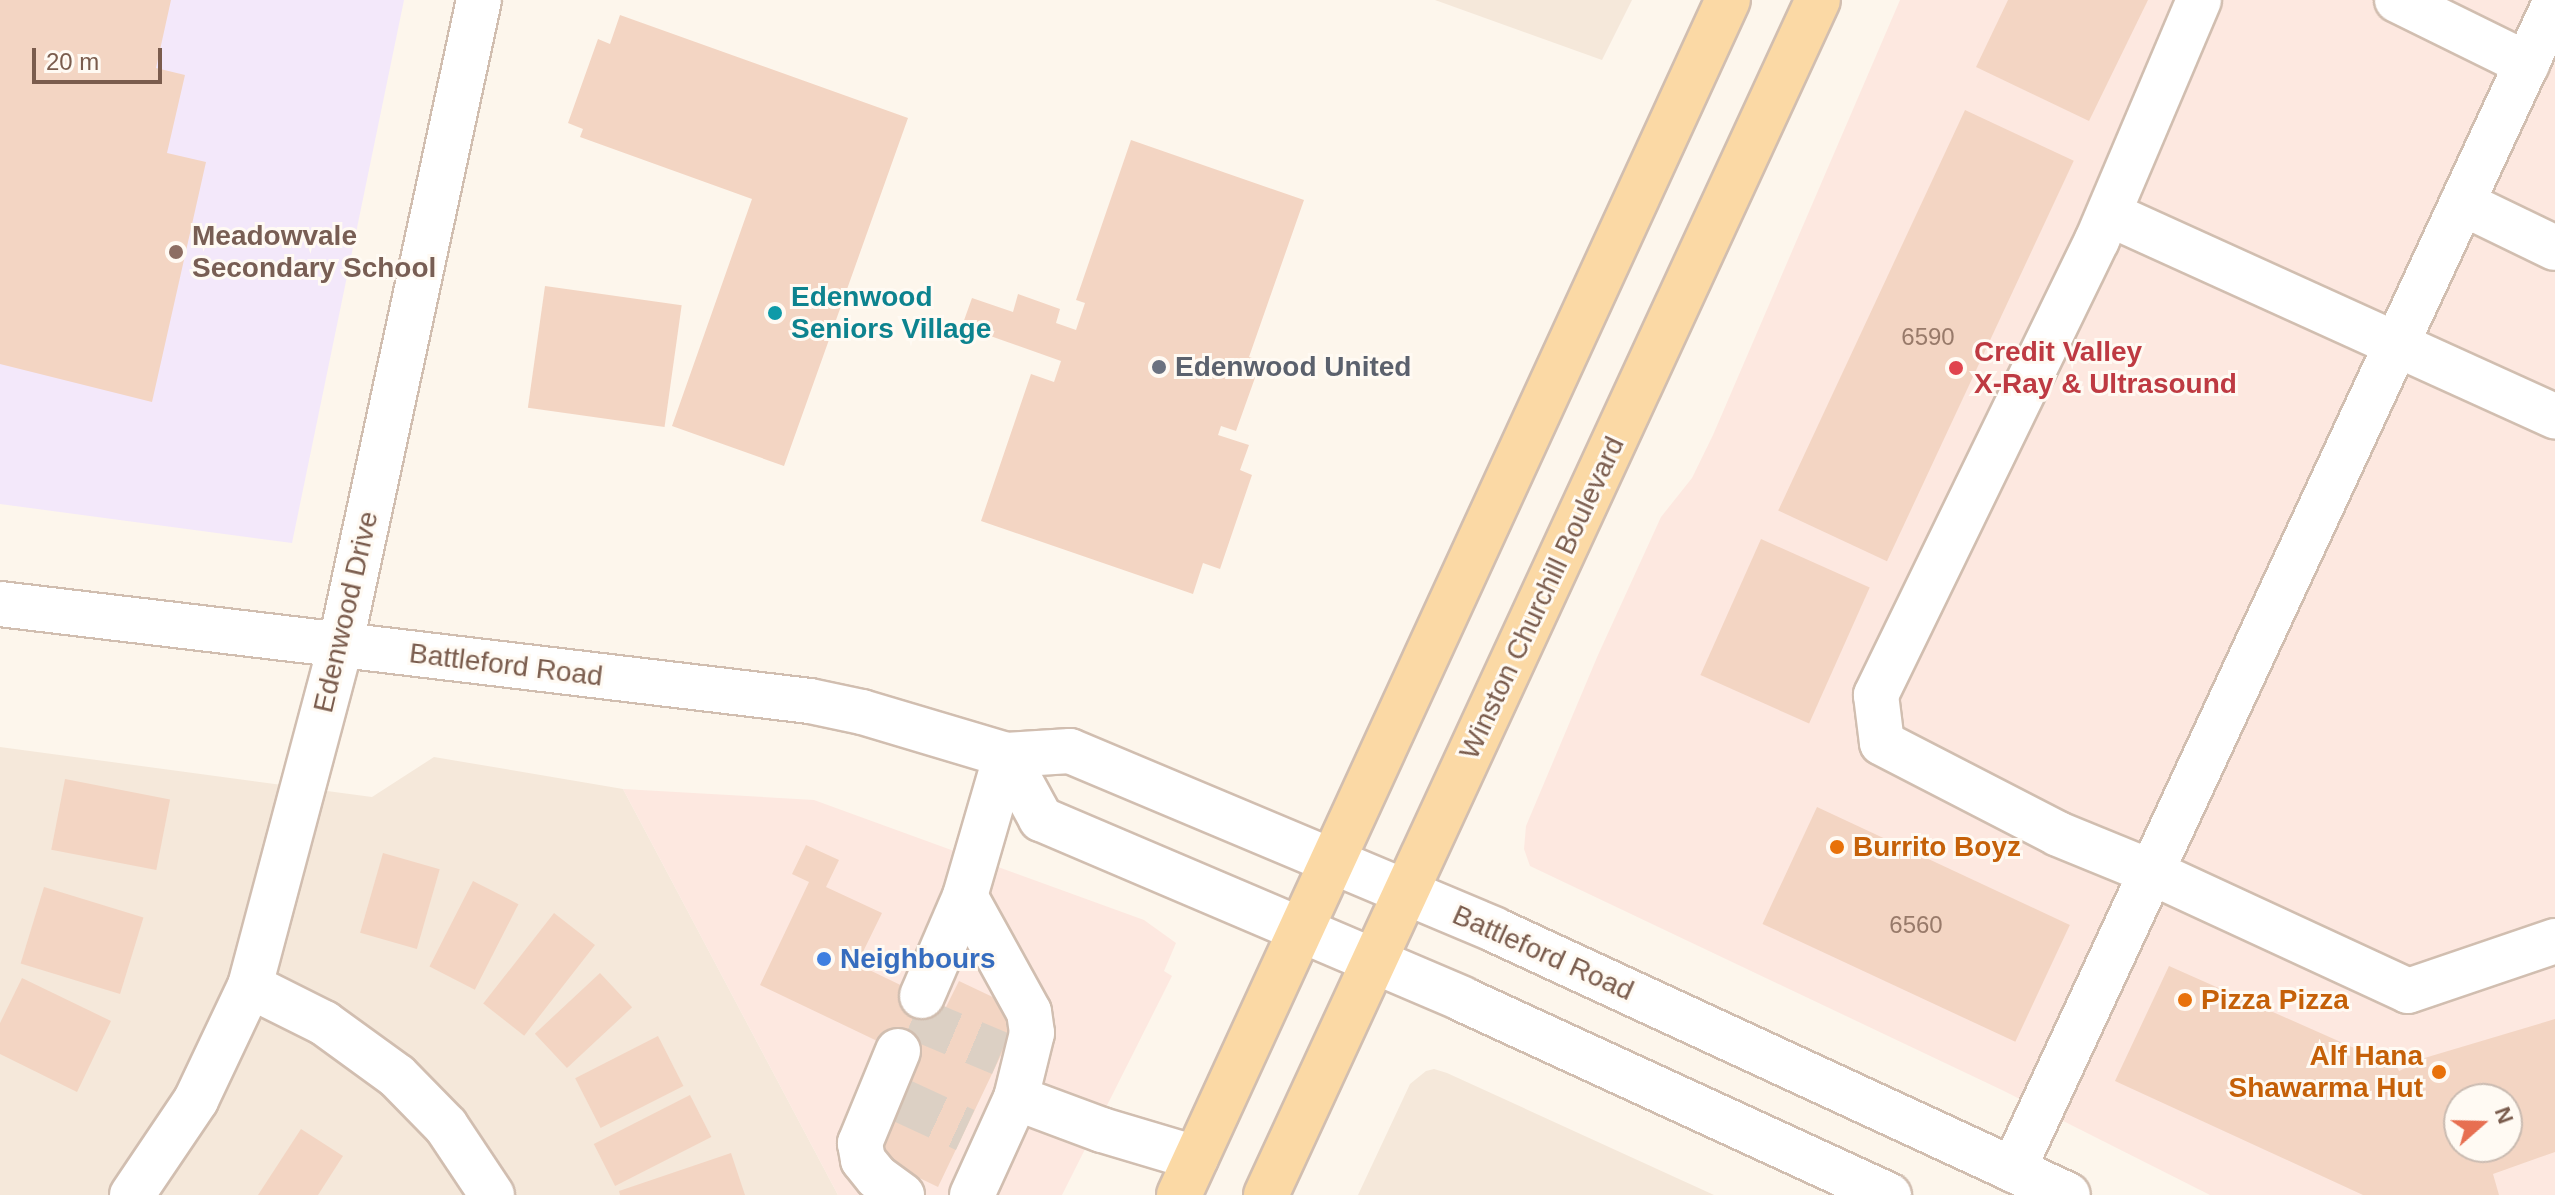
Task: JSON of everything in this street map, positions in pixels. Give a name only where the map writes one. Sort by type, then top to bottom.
[{"type":"main road","points":[[1188,1176],[1728,0]]},
{"type":"main road","name":"Winston Churchill Boulevard","points":[[1266,1195],[1818,0]]},
{"type":"street","name":"Edenwood Drive","points":[[132,1195],[196,1100],[250,986],[340,647],[479,0]]},
{"type":"street","points":[[2199,0],[2109,214],[1876,695],[1882,743],[2058,834],[2151,872],[2408,991],[2555,941]]},
{"type":"street","points":[[2397,0],[2527,64]]},
{"type":"street","points":[[2013,1170],[2555,3]]},
{"type":"street","points":[[2462,203],[2555,248]]},
{"type":"street","points":[[2109,214],[2555,416]]},
{"type":"street","name":"Battleford Road","points":[[0,604],[810,701],[862,712],[1006,755],[1070,751],[1407,891],[2068,1195]]},
{"type":"street","points":[[922,996],[965,896],[1006,755]]},
{"type":"street","points":[[1006,755],[1041,819],[1374,961],[1830,1182],[1889,1195]]},
{"type":"street","points":[[965,896],[1029,1012],[1032,1033],[979,1138],[972,1195]]},
{"type":"street","points":[[250,986],[324,1023],[397,1076],[446,1126],[492,1195]]},
{"type":"street","points":[[898,1051],[890,1095],[860,1143],[863,1160],[877,1177],[902,1195]]},
{"type":"street","points":[[1014,1072],[1102,1130],[1188,1176]]},
{"type":"shaded area","name":"Meadowvale Secondary School","points":[[0,0],[404,0],[292,543],[0,504]]},
{"type":"shaded area","points":[[1435,0],[1632,0],[1602,60]]},
{"type":"shaded area","points":[[1900,0],[2555,0],[2555,1195],[2210,1195],[2004,1091],[1530,866],[1524,849],[1526,826],[1598,655],[1661,517],[1692,478]]},
{"type":"shaded area","points":[[0,747],[372,797],[434,757],[623,789],[838,1195],[0,1195]]},
{"type":"shaded area","points":[[623,789],[814,800],[1144,920],[1176,943],[1164,971],[1172,976],[1062,1195],[838,1195]]},
{"type":"shaded area","points":[[1434,1069],[1714,1195],[1358,1195],[1410,1084],[1426,1071]]},
{"type":"building","points":[[0,0],[171,0],[156,68],[185,75],[167,153],[206,162],[152,402],[0,364]]},
{"type":"building","points":[[2008,0],[2148,0],[2089,121],[1976,67]]},
{"type":"building","name":"Edenwood Seniors Village","points":[[620,15],[908,118],[784,466],[672,426],[752,199],[580,137],[583,129],[568,123],[598,39],[610,44]]},
{"type":"building","points":[[1965,110],[2074,161],[1887,561],[1778,511]]},
{"type":"building","name":"Edenwood United","points":[[1131,140],[1304,200],[1249,357],[1261,361],[1236,431],[1221,426],[1218,435],[1249,445],[1240,470],[1252,475],[1220,569],[1203,563],[1193,594],[981,521],[1031,374],[1054,382],[1061,361],[962,326],[972,298],[1013,312],[1018,294],[1060,309],[1056,323],[1076,330],[1085,303],[1076,300]]},
{"type":"building","points":[[545,286],[682,305],[665,427],[528,408]]},
{"type":"building","points":[[1761,539],[1870,587],[1809,724],[1700,675]]},
{"type":"building","points":[[65,779],[170,799],[156,870],[51,850]]},
{"type":"building","points":[[1817,807],[2070,925],[2015,1042],[1762,924]]},
{"type":"building","points":[[806,845],[839,860],[826,887],[882,913],[857,964],[946,1007],[959,981],[1022,1011],[938,1187],[872,1155],[917,1060],[760,985],[809,882],[792,874]]},
{"type":"building","points":[[383,853],[440,869],[417,949],[360,933]]},
{"type":"building","points":[[473,881],[518,904],[475,990],[429,967]]},
{"type":"building","points":[[44,887],[143,917],[120,994],[21,964]]},
{"type":"building","points":[[554,913],[595,945],[524,1036],[483,1004]]},
{"type":"building","points":[[2169,966],[2397,1067],[2399,1071],[2412,1065],[2411,1062],[2555,1019],[2555,1152],[2493,1174],[2499,1195],[2363,1195],[2115,1081]]},
{"type":"building","points":[[600,973],[632,1007],[567,1068],[535,1034]]},
{"type":"building","points":[[22,978],[111,1021],[77,1092],[0,1054],[0,1023]]},
{"type":"building","points":[[658,1036],[683,1086],[601,1128],[575,1078]]},
{"type":"building","points":[[690,1095],[711,1137],[615,1186],[594,1144]]},
{"type":"building","points":[[301,1129],[343,1156],[318,1195],[258,1195]]},
{"type":"building","points":[[731,1153],[745,1195],[620,1195],[619,1191]]},
{"type":"tunnel","points":[[913,1017],[1001,1054]]},
{"type":"tunnel","points":[[898,1099],[965,1130]]},
{"type":"place","name":"Meadowvale Secondary School","points":[[176,252]]},
{"type":"place","name":"Edenwood Seniors Village","points":[[775,313]]},
{"type":"place","name":"Edenwood United","points":[[1159,367]]},
{"type":"place","name":"Credit Valley X-Ray & Ultrasound","points":[[1956,368]]},
{"type":"place","name":"Burrito Boyz","points":[[1837,847]]},
{"type":"place","name":"Neighbours","points":[[824,959]]},
{"type":"place","name":"Pizza Pizza","points":[[2185,1000]]},
{"type":"place","name":"Alf Hana Shawarma Hut","points":[[2439,1072]]}]
